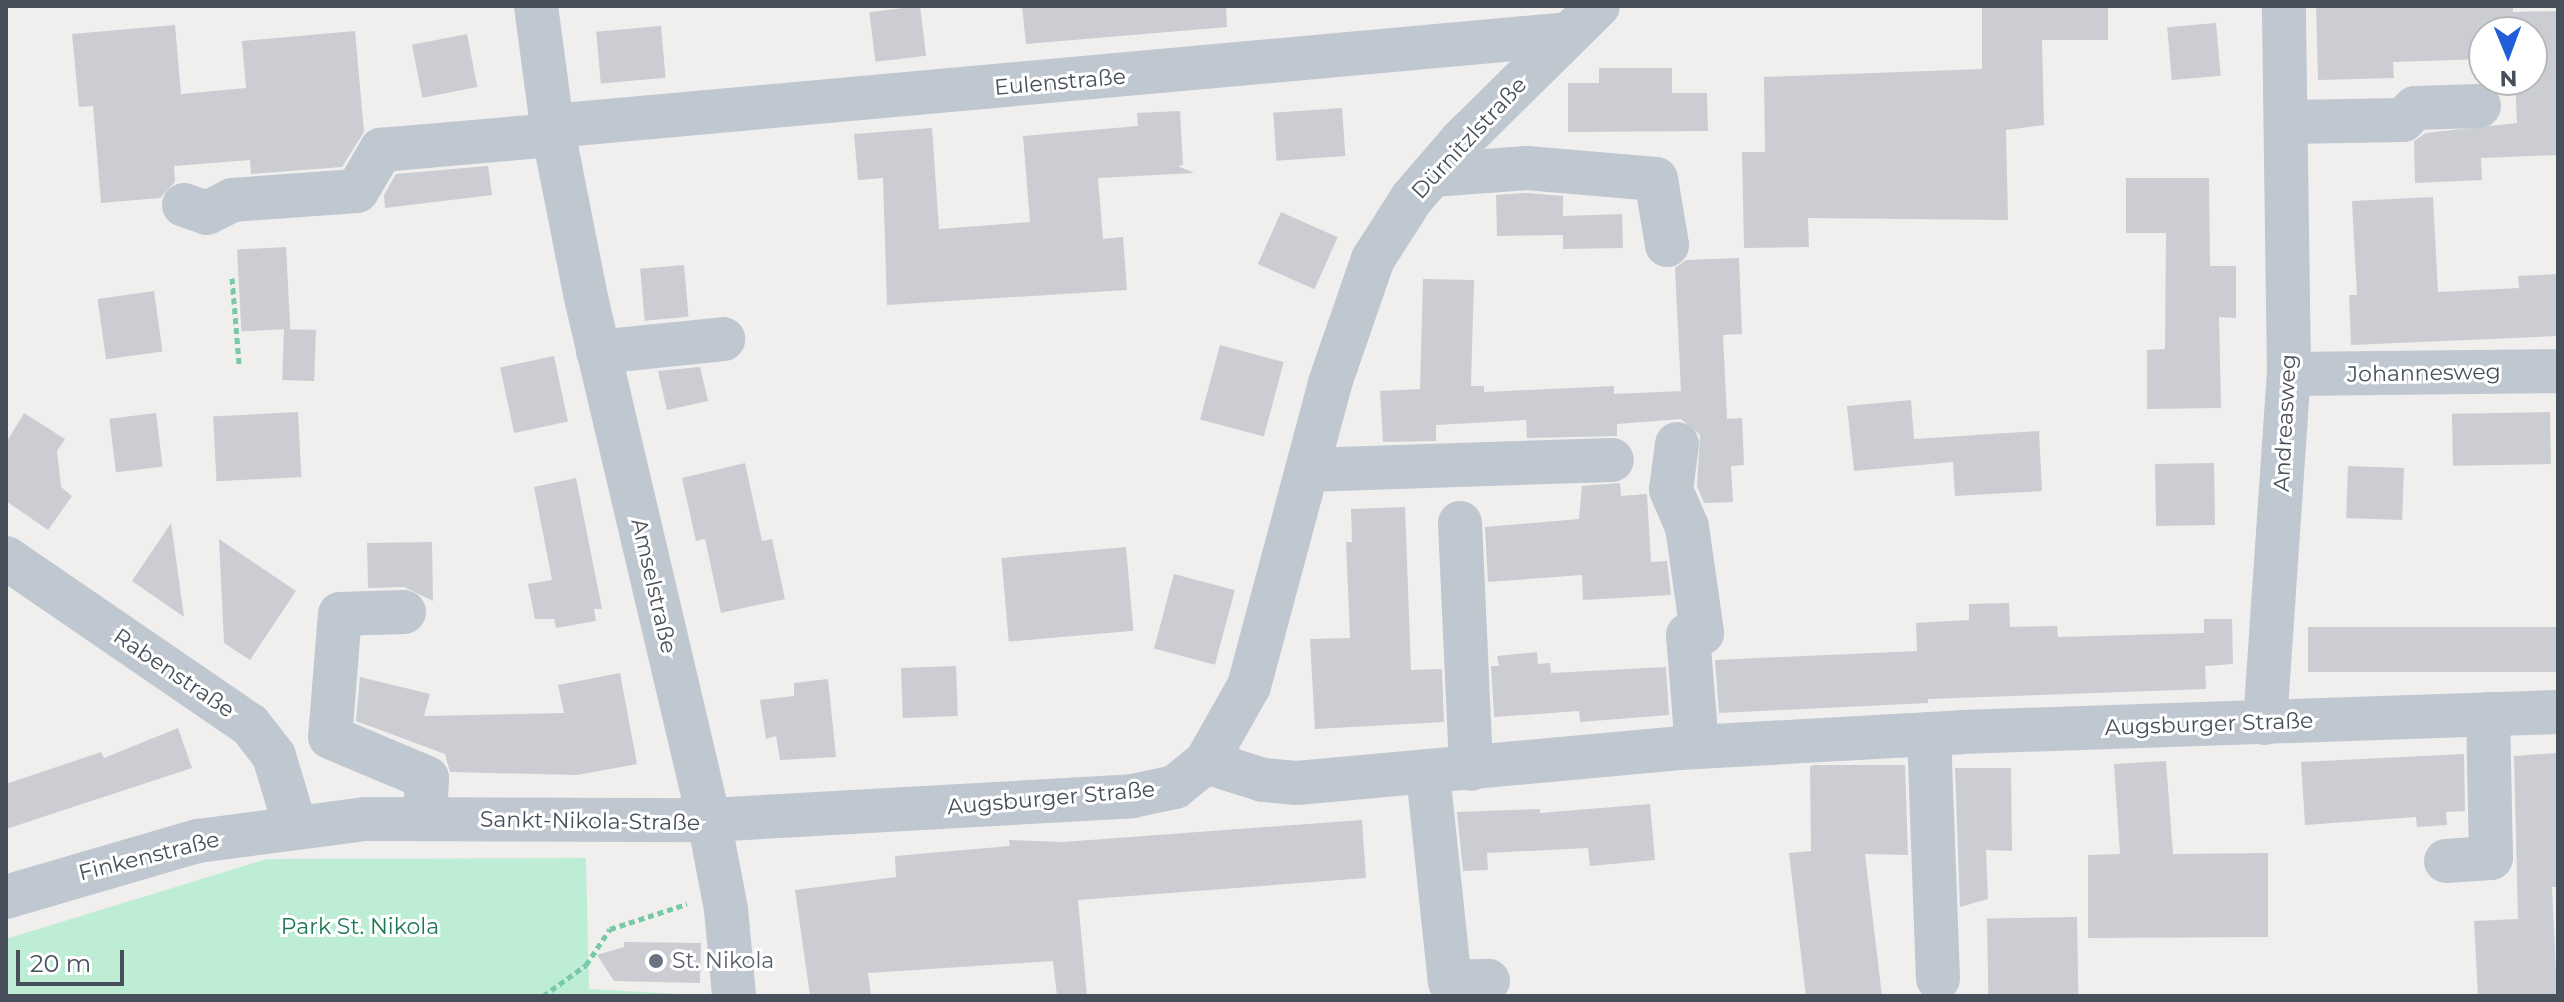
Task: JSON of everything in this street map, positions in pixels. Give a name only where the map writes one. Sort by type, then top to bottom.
[{"type":"street","name":"Amselstraße","points":[[536,6],[553,131],[598,352],[709,820]]},
{"type":"street","name":"Andreasweg","points":[[2265,723],[2289,374],[2288,122],[2284,6]]},
{"type":"street","name":"Eulenstraße","points":[[553,131],[1583,20]]},
{"type":"street","name":"Dürnitzlstraße","points":[[1206,762],[1249,686],[1346,333],[1373,259],[1432,175],[1583,20]]},
{"type":"street","points":[[2288,122],[2403,120],[2415,108],[2479,106]]},
{"type":"street","points":[[184,205],[207,213],[232,200],[357,191],[381,150],[553,131]]},
{"type":"street","points":[[1432,175],[1527,168],[1656,179],[1667,245]]},
{"type":"street","points":[[598,352],[723,339]]},
{"type":"street","name":"Johannesweg","points":[[2289,374],[2558,371]]},
{"type":"street","points":[[1677,444],[1671,490],[1687,527],[1702,633],[1688,635],[1697,747]]},
{"type":"street","points":[[1307,470],[1612,460]]},
{"type":"street","points":[[1460,523],[1471,769]]},
{"type":"street","name":"Rabenstraße","points":[[6,558],[250,725],[274,756],[295,826]]},
{"type":"street","points":[[404,612],[340,614],[330,737],[427,778],[425,818]]},
{"type":"street","name":"Augsburger Straße","points":[[709,820],[1132,796],[1175,787],[1206,762],[1263,780],[1297,783],[1428,774],[1697,747],[1929,734],[2558,712]]},
{"type":"street","points":[[2446,861],[2491,858],[2488,714]]},
{"type":"street","points":[[1929,734],[1938,979]]},
{"type":"street","points":[[1428,774],[1450,982],[1488,981]]},
{"type":"street","name":"Sankt-Nikola-Straße","points":[[295,826],[425,818],[709,820],[723,895],[734,996]]},
{"type":"street","name":"Finkenstraße","points":[[6,897],[198,841],[295,826]]},
{"type":"path","points":[[232,278],[239,364]]},
{"type":"path","points":[[543,996],[586,965],[610,929],[723,895]]},
{"type":"green space","name":"Park St. Nikola","points":[[586,858],[589,989],[715,996],[6,996],[6,939],[267,859]]},
{"type":"building","points":[[920,6],[926,56],[875,62],[869,12]]},
{"type":"building","points":[[1022,6],[1226,6],[1227,27],[1026,44]]},
{"type":"building","points":[[1982,6],[2108,6],[2108,40],[2042,40],[2044,125],[2006,130],[2008,220],[1808,218],[1809,247],[1744,248],[1742,152],[1765,152],[1764,77],[1982,69]]},
{"type":"building","points":[[2316,6],[2513,6],[2513,12],[2558,11],[2558,155],[2481,158],[2482,180],[2415,183],[2414,141],[2426,133],[2517,123],[2516,96],[2548,96],[2548,16],[2468,16],[2468,60],[2393,62],[2394,78],[2318,80]]},
{"type":"building","points":[[2216,23],[2221,76],[2172,80],[2167,27]]},
{"type":"building","points":[[175,25],[181,94],[246,88],[242,41],[355,31],[364,132],[342,167],[251,174],[250,160],[174,166],[175,182],[160,198],[101,203],[93,106],[79,107],[72,34]]},
{"type":"building","points":[[661,26],[666,78],[601,83],[596,32]]},
{"type":"building","points":[[467,34],[477,87],[422,98],[412,45]]},
{"type":"building","points":[[1599,68],[1672,68],[1672,93],[1707,93],[1708,131],[1568,132],[1568,83],[1599,83]]},
{"type":"building","points":[[1342,108],[1345,156],[1277,161],[1273,113]]},
{"type":"building","points":[[1180,111],[1183,165],[1178,166],[1194,173],[1098,178],[1103,239],[1123,237],[1127,290],[887,305],[883,178],[858,180],[854,134],[932,128],[939,229],[1030,222],[1023,136],[1138,126],[1137,113]]},
{"type":"building","points":[[488,166],[492,195],[385,208],[384,195],[396,174]]},
{"type":"building","points":[[2126,178],[2209,178],[2210,266],[2236,266],[2236,318],[2219,317],[2221,408],[2147,409],[2147,350],[2165,349],[2166,233],[2126,233]]},
{"type":"building","points":[[1527,193],[1563,196],[1563,216],[1622,214],[1623,248],[1563,249],[1563,235],[1497,236],[1496,195]]},
{"type":"building","points":[[2433,197],[2438,292],[2519,288],[2518,276],[2558,274],[2558,336],[2351,345],[2349,295],[2357,295],[2352,201]]},
{"type":"building","points":[[1281,212],[1338,237],[1314,289],[1258,264]]},
{"type":"building","points":[[286,247],[290,329],[241,331],[237,250]]},
{"type":"building","points":[[1739,258],[1742,334],[1723,335],[1727,419],[1742,418],[1744,465],[1731,466],[1733,502],[1704,503],[1697,486],[1700,435],[1681,419],[1617,424],[1617,436],[1527,438],[1526,420],[1436,425],[1436,441],[1383,442],[1380,391],[1420,389],[1423,279],[1474,280],[1471,386],[1484,386],[1484,392],[1614,386],[1614,394],[1681,391],[1675,268],[1686,260]]},
{"type":"building","points":[[684,265],[689,317],[645,321],[640,269]]},
{"type":"building","points":[[154,291],[162,351],[106,359],[98,299]]},
{"type":"building","points":[[284,329],[316,330],[314,381],[282,380]]},
{"type":"building","points":[[1220,345],[1284,362],[1264,436],[1200,419]]},
{"type":"building","points":[[554,356],[568,422],[514,433],[500,367]]},
{"type":"building","points":[[700,367],[708,401],[667,410],[658,371]]},
{"type":"building","points":[[1911,400],[1914,439],[2039,431],[2042,491],[1955,496],[1953,462],[1854,471],[1847,406]]},
{"type":"building","points":[[298,412],[301,477],[217,481],[213,416]]},
{"type":"building","points":[[2550,412],[2551,464],[2453,466],[2452,414]]},
{"type":"building","points":[[24,413],[65,439],[57,451],[61,487],[72,496],[48,530],[6,501],[6,443]]},
{"type":"building","points":[[156,413],[163,467],[116,472],[109,419]]},
{"type":"building","points":[[745,463],[762,541],[772,539],[785,599],[721,613],[705,539],[696,541],[682,478]]},
{"type":"building","points":[[2214,463],[2215,525],[2156,526],[2155,464]]},
{"type":"building","points":[[2348,466],[2404,468],[2402,520],[2346,518]]},
{"type":"building","points":[[576,478],[602,609],[594,609],[596,621],[556,628],[554,619],[535,619],[528,584],[552,580],[534,487]]},
{"type":"building","points":[[1620,483],[1621,496],[1647,494],[1651,562],[1667,561],[1671,595],[1583,600],[1582,575],[1488,582],[1485,527],[1579,519],[1582,486]]},
{"type":"building","points":[[1405,507],[1411,670],[1442,669],[1444,722],[1315,729],[1310,639],[1350,638],[1346,542],[1352,542],[1351,509]]},
{"type":"building","points":[[171,523],[184,617],[132,581]]},
{"type":"building","points":[[219,539],[296,591],[250,660],[224,643]]},
{"type":"building","points":[[432,542],[433,601],[404,587],[368,588],[367,543]]},
{"type":"building","points":[[1126,547],[1133,631],[1009,642],[1001,558]]},
{"type":"building","points":[[1174,574],[1235,590],[1215,665],[1154,648]]},
{"type":"building","points":[[2009,603],[2010,627],[2057,626],[2058,637],[2204,633],[2204,619],[2232,619],[2233,664],[2205,666],[2206,689],[1928,699],[1928,703],[1719,713],[1715,660],[1917,651],[1916,623],[1969,620],[1969,604]]},
{"type":"building","points":[[2308,627],[2558,627],[2558,672],[2308,672]]},
{"type":"building","points":[[1537,652],[1538,664],[1550,663],[1551,673],[1666,667],[1669,715],[1580,722],[1579,711],[1494,717],[1491,666],[1499,666],[1497,656]]},
{"type":"building","points":[[956,666],[958,716],[903,718],[901,668]]},
{"type":"building","points":[[620,673],[637,764],[577,775],[450,772],[445,754],[356,721],[360,677],[430,694],[424,716],[564,713],[558,685]]},
{"type":"building","points":[[828,679],[836,757],[780,760],[776,736],[766,739],[760,700],[794,696],[794,683]]},
{"type":"building","points":[[178,728],[192,768],[6,829],[6,784],[101,752],[104,758]]},
{"type":"building","points":[[2558,753],[2558,887],[2552,887],[2557,996],[2478,996],[2474,921],[2518,919],[2514,756]]},
{"type":"building","points":[[2464,754],[2465,811],[2446,812],[2447,825],[2417,827],[2416,817],[2305,825],[2301,762]]},
{"type":"building","points":[[2166,761],[2173,854],[2268,853],[2268,937],[2088,938],[2088,855],[2120,854],[2114,764]]},
{"type":"building","points":[[1905,765],[1908,855],[1865,854],[1882,996],[1806,996],[1789,853],[1811,851],[1810,766]]},
{"type":"building","points":[[1955,768],[2011,768],[2012,851],[1986,850],[1988,899],[1960,907]]},
{"type":"building","points":[[1650,804],[1655,860],[1590,866],[1588,848],[1487,853],[1488,870],[1463,871],[1457,812],[1540,809],[1540,813]]},
{"type":"building","points":[[1362,820],[1366,878],[1078,900],[1087,996],[1057,996],[1053,961],[868,973],[871,996],[810,996],[795,890],[896,877],[895,856],[1010,846],[1009,840],[1063,842]]},
{"type":"building","points":[[2077,917],[2078,996],[1988,996],[1987,919]]},
{"type":"building","name":"St. Nikola","points":[[624,942],[701,943],[700,983],[614,981],[597,955],[624,947]]},
{"type":"place","name":"St. Nikola","points":[[656,961]]}]
